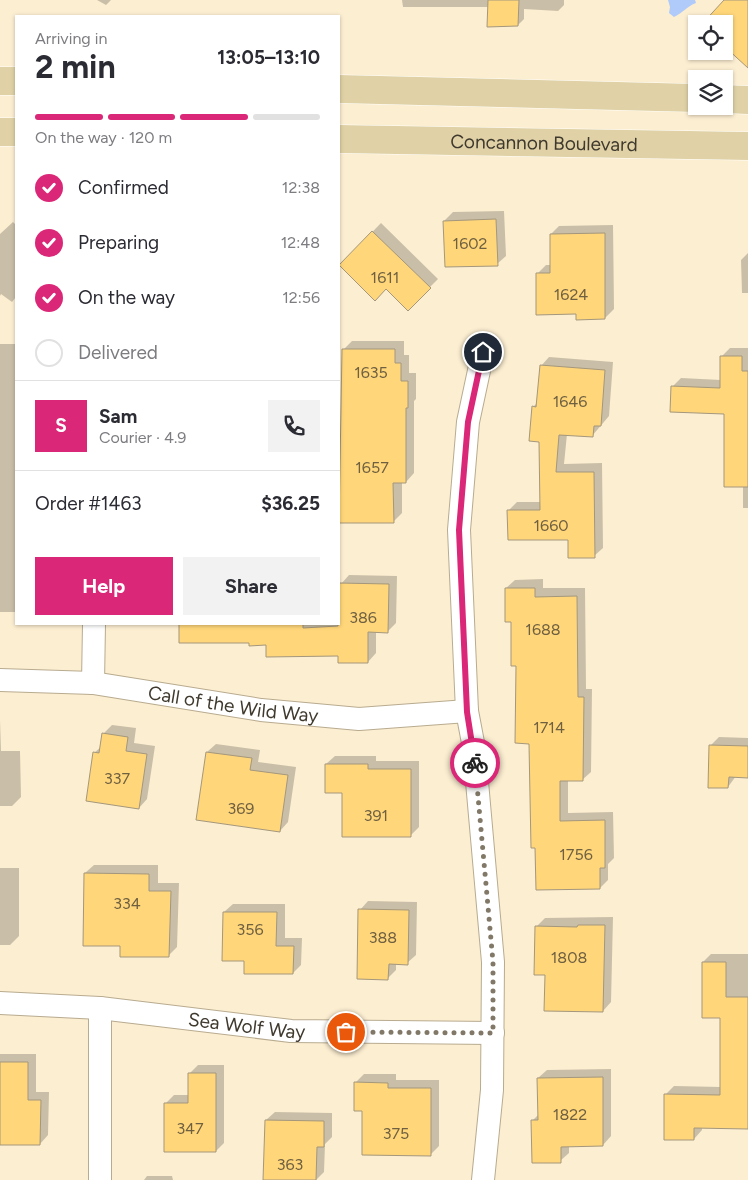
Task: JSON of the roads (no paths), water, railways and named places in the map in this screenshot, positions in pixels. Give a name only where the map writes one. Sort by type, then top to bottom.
[{"type":"main road","points":[[0,81],[15,81]]},
{"type":"main road","points":[[340,89],[688,98]]},
{"type":"main road","points":[[733,99],[748,100]]},
{"type":"main road","points":[[0,132],[15,132]]},
{"type":"main road","name":"Concannon Boulevard","points":[[340,139],[748,146]]},
{"type":"street","points":[[483,352],[468,422],[459,530],[467,712],[474,748],[493,962],[492,1090],[483,1180]]},
{"type":"street","points":[[93,684],[94,625]]},
{"type":"street","name":"Call of the Wild Way","points":[[0,680],[93,684],[261,710],[359,719],[467,712]]},
{"type":"street","name":"Sea Wolf Way","points":[[0,1003],[100,1008],[291,1031],[493,1033]]},
{"type":"street","points":[[100,1008],[100,1180]]},
{"type":"water","points":[[668,0],[695,0],[696,3],[674,17],[669,13]]}]
